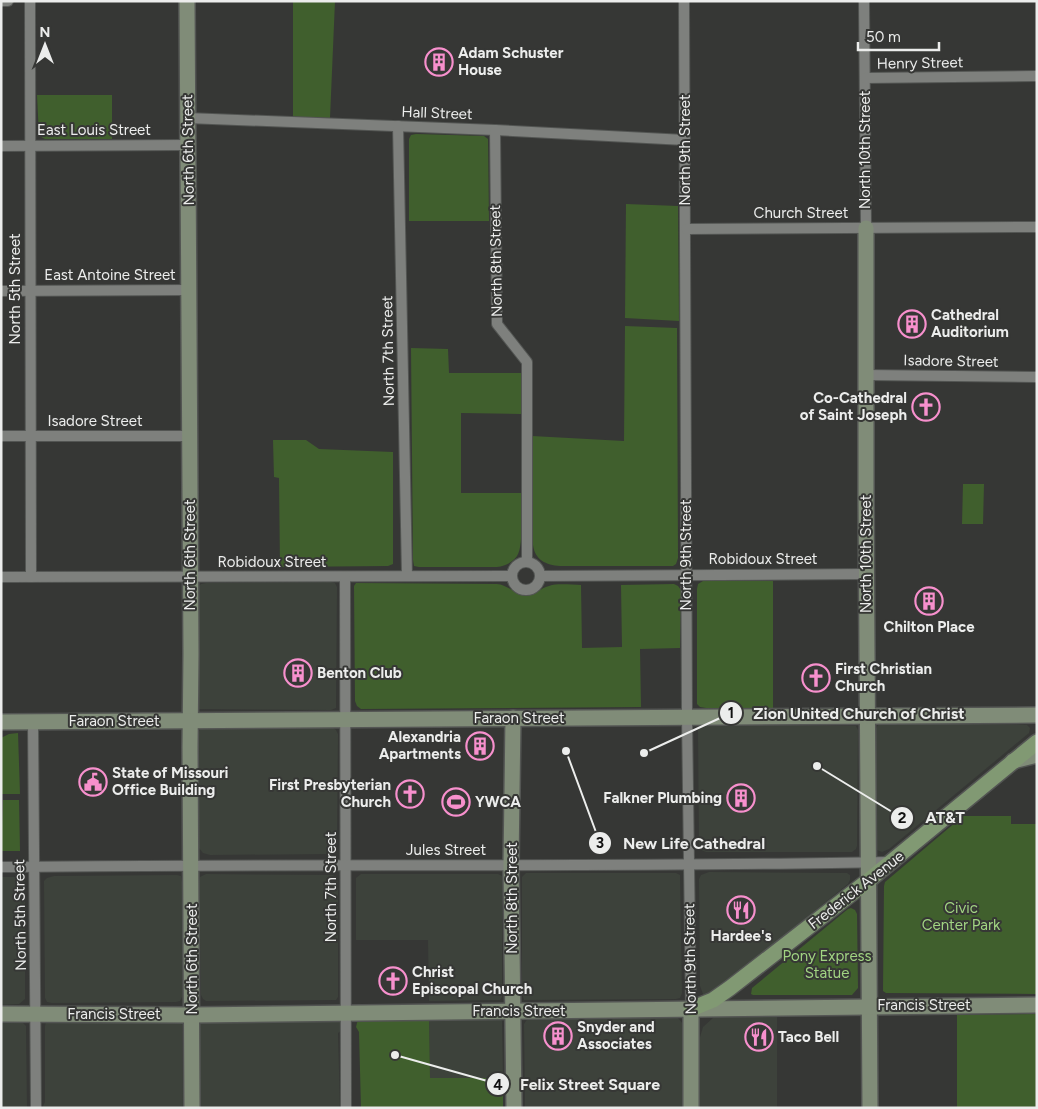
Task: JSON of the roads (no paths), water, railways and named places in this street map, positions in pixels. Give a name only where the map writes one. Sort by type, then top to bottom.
[{"type":"main road","name":"North 6th Street","points":[[186,1],[190,436],[192,1108]]},
{"type":"main road","name":"North 10th Street","points":[[866,228],[866,574],[870,1108]]},
{"type":"main road","name":"Faraon Street","points":[[1,722],[1037,715]]},
{"type":"main road","name":"North 8th Street","points":[[513,718],[514,1108]]},
{"type":"main road","name":"Frederick Avenue","points":[[691,1009],[713,1000],[730,988],[869,880],[1037,742]]},
{"type":"main road","points":[[1013,761],[1037,755]]},
{"type":"main road","name":"Francis Street","points":[[1,1014],[192,1015],[1037,1004]]},
{"type":"main road","name":"North 9th Street","points":[[691,1009],[691,1108]]},
{"type":"street","points":[[1,1],[8,1]]},
{"type":"street","name":"North 5th Street","points":[[30,1],[31,577]]},
{"type":"street","name":"North 9th Street","points":[[684,1],[686,575],[691,1009]]},
{"type":"street","name":"North 10th Street","points":[[864,1],[866,228]]},
{"type":"street","name":"Henry Street","points":[[864,78],[1037,76]]},
{"type":"street","name":"Hall Street","points":[[187,118],[495,130],[685,140]]},
{"type":"street","name":"North 7th Street","points":[[398,126],[407,576]]},
{"type":"street","name":"North 8th Street","points":[[495,130],[497,324],[527,362],[527,562]]},
{"type":"street","name":"East Louis Street","points":[[1,146],[188,145]]},
{"type":"street","name":"Church Street","points":[[686,229],[1037,227]]},
{"type":"street","name":"East Antoine Street","points":[[1,291],[189,290]]},
{"type":"street","name":"Isadore Street","points":[[866,375],[1037,377]]},
{"type":"street","name":"Isadore Street","points":[[1,436],[190,436]]},
{"type":"street","points":[[527,562],[535,564],[540,576],[538,584],[528,589],[516,586],[512,576],[516,565],[527,562]]},
{"type":"street","name":"Robidoux Street","points":[[540,576],[866,574]]},
{"type":"street","name":"North 7th Street","points":[[345,576],[346,1108]]},
{"type":"street","name":"Robidoux Street","points":[[1,578],[512,576]]},
{"type":"street","name":"North 5th Street","points":[[33,722],[36,1108]]},
{"type":"street","name":"Jules Street","points":[[1,867],[891,862]]},
{"type":"place","name":"Adam Schuster House","points":[[439,62]]},
{"type":"place","name":"Cathedral Auditorium","points":[[912,324]]},
{"type":"place","name":"Co-Cathedral of Saint Joseph","points":[[926,407]]},
{"type":"place","name":"Chilton Place","points":[[929,601]]},
{"type":"place","name":"Benton Club","points":[[298,673]]},
{"type":"place","name":"First Christian Church","points":[[816,678]]},
{"type":"place","name":"Alexandria Apartments","points":[[480,746]]},
{"type":"place","name":"New Life Cathedral","points":[[566,751]]},
{"type":"place","name":"Zion United Church of Christ","points":[[644,753]]},
{"type":"place","name":"AT&T","points":[[817,766]]},
{"type":"place","name":"State of Missouri Office Building","points":[[93,782]]},
{"type":"place","name":"First Presbyterian Church","points":[[410,794]]},
{"type":"place","name":"Falkner Plumbing","points":[[741,798]]},
{"type":"place","name":"YWCA","points":[[456,802]]},
{"type":"place","name":"Hardee's","points":[[741,910]]},
{"type":"place","name":"Christ Episcopal Church","points":[[393,981]]},
{"type":"place","name":"Snyder and Associates","points":[[558,1036]]},
{"type":"place","name":"Taco Bell","points":[[759,1037]]},
{"type":"place","name":"Felix Street Square","points":[[395,1055]]},
{"type":"park label","name":"Civic Center Park","points":[[961,916]]},
{"type":"park label","name":"Pony Express Statue","points":[[827,964]]}]
